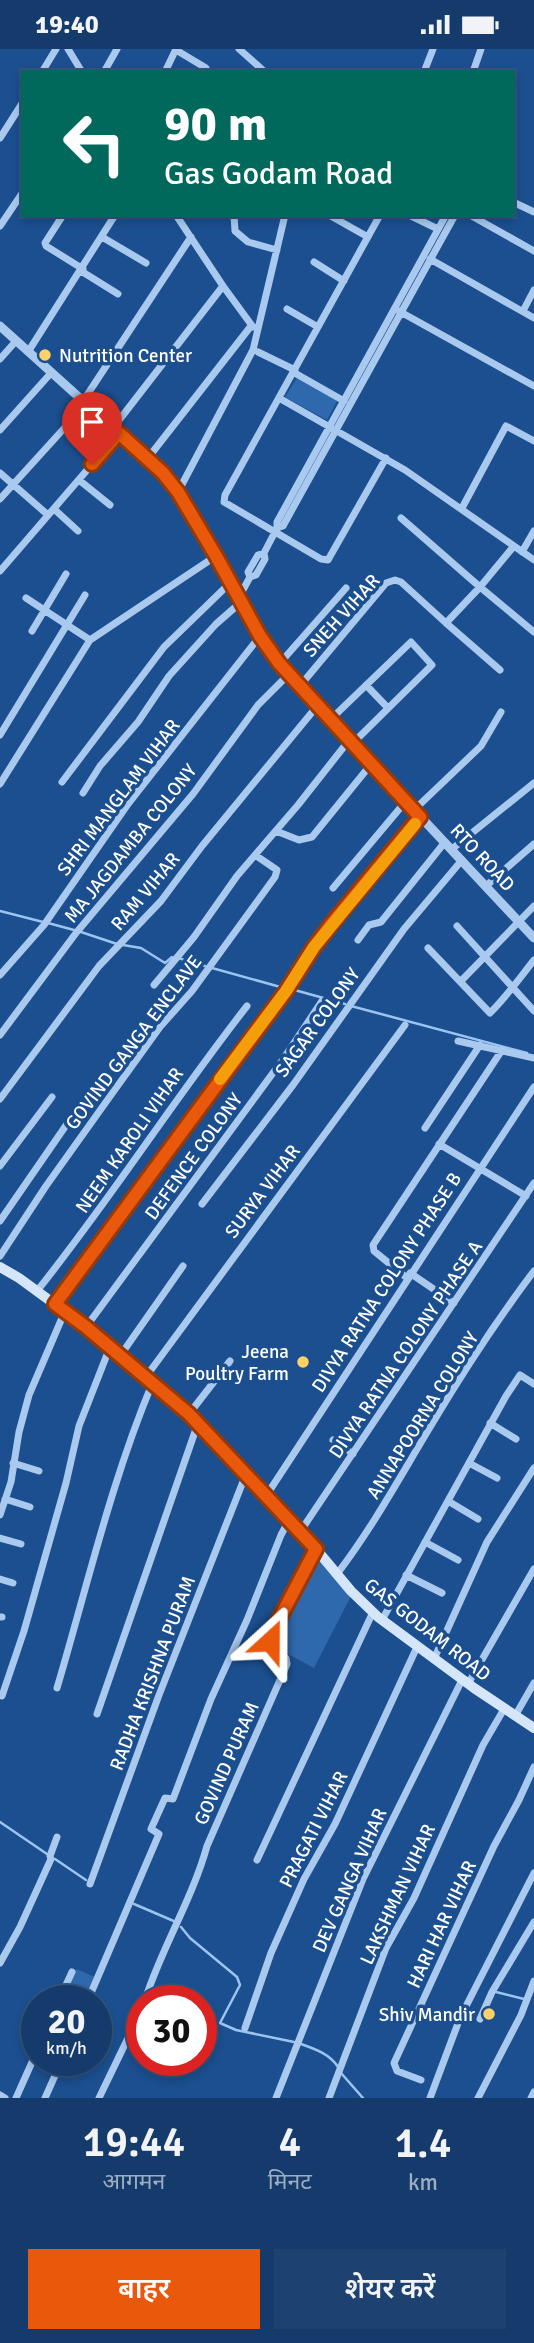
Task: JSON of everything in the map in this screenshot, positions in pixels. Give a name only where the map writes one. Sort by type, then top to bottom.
[{"type":"main road","name":"GAS GODAM ROAD","points":[[1,1271],[37,1291],[65,1311],[189,1414],[377,1616],[465,1682],[534,1728]]},
{"type":"street","points":[[43,70],[56,49]]},
{"type":"street","points":[[105,70],[117,49]]},
{"type":"street","points":[[239,49],[263,70]]},
{"type":"street","points":[[425,70],[433,49]]},
{"type":"street","points":[[474,70],[481,49]]},
{"type":"street","points":[[70,50],[81,70]]},
{"type":"street","points":[[166,70],[176,50],[206,70]]},
{"type":"street","points":[[0,138],[21,105]]},
{"type":"street","points":[[0,226],[21,195]]},
{"type":"street","points":[[515,203],[534,212]]},
{"type":"street","points":[[62,217],[45,243],[46,246],[118,294]]},
{"type":"street","points":[[28,352],[114,217]]},
{"type":"street","points":[[178,217],[254,328]]},
{"type":"street","points":[[234,217],[235,231],[248,242],[277,250]]},
{"type":"street","points":[[178,492],[253,350],[254,328],[285,217]]},
{"type":"street","points":[[333,217],[368,237]]},
{"type":"street","points":[[379,217],[225,495],[224,502],[276,530],[321,559],[328,560],[386,459]]},
{"type":"street","points":[[413,217],[438,229]]},
{"type":"street","points":[[397,310],[429,259],[438,229],[445,217]]},
{"type":"street","points":[[83,793],[100,766],[138,722],[169,676],[239,601],[250,577],[256,575],[256,566],[265,559],[264,553],[276,530],[283,526],[346,402],[436,241],[454,217]]},
{"type":"street","points":[[474,217],[534,251]]},
{"type":"street","points":[[102,237],[146,263]]},
{"type":"street","points":[[0,499],[68,424],[191,237]]},
{"type":"street","points":[[429,259],[534,318]]},
{"type":"street","points":[[314,262],[344,281]]},
{"type":"street","points":[[0,571],[79,480],[223,286]]},
{"type":"street","points":[[523,311],[534,290]]},
{"type":"street","points":[[287,309],[318,327]]},
{"type":"street","points":[[397,310],[534,386]]},
{"type":"street","name":"RTO ROAD","points":[[0,326],[148,459],[178,492],[260,636],[288,675],[534,938]]},
{"type":"street","points":[[148,459],[254,328]]},
{"type":"street","points":[[0,359],[16,341]]},
{"type":"street","points":[[257,352],[346,402]]},
{"type":"street","points":[[0,431],[51,373]]},
{"type":"street","points":[[279,398],[386,459],[534,560]]},
{"type":"street","points":[[461,508],[506,426],[534,441]]},
{"type":"street","points":[[0,473],[48,515]]},
{"type":"street","points":[[79,480],[110,505]]},
{"type":"street","points":[[54,509],[78,531]]},
{"type":"street","points":[[401,518],[534,632]]},
{"type":"street","points":[[522,552],[534,531]]},
{"type":"street","points":[[446,623],[481,587],[514,546]]},
{"type":"street","points":[[0,783],[90,640],[216,556]]},
{"type":"street","points":[[32,632],[66,573]]},
{"type":"street","name":"SNEH VIHAR","points":[[299,687],[386,583],[395,580],[401,582],[500,670]]},
{"type":"street","points":[[62,782],[164,647],[230,583]]},
{"type":"street","points":[[279,663],[345,588]]},
{"type":"street","points":[[0,735],[85,595]]},
{"type":"street","points":[[26,598],[90,640]]},
{"type":"street","name":"SHRI MANGLAM VIHAR","points":[[0,975],[44,925],[128,804],[260,636]]},
{"type":"street","points":[[154,985],[194,937],[237,876],[352,741],[432,665],[411,642],[331,719]]},
{"type":"street","name":"MA JAGDAMBA COLONY","points":[[0,1035],[76,933],[193,794],[258,705],[288,675]]},
{"type":"street","points":[[366,685],[388,708]]},
{"type":"street","name":"RAM VIHAR","points":[[0,1099],[99,966],[161,901],[202,846],[318,705]]},
{"type":"street","points":[[55,1304],[286,991],[314,947],[417,814],[481,746],[501,712]]},
{"type":"street","points":[[276,831],[299,840],[312,837],[372,763]]},
{"type":"street","points":[[358,940],[369,925],[381,922],[448,846],[534,783]]},
{"type":"street","points":[[333,888],[406,801]]},
{"type":"street","points":[[485,887],[534,843]]},
{"type":"street","name":"GOVIND GANGA ENCLAVE","points":[[0,1256],[38,1197],[160,1027],[192,991],[275,877],[277,870],[255,855]]},
{"type":"street","name":"SAGAR COLONY","points":[[202,1205],[404,929],[461,860]]},
{"type":"street","points":[[461,981],[534,906]]},
{"type":"street","points":[[457,926],[534,1011]]},
{"type":"street","points":[[428,948],[490,1013],[514,989],[534,960]]},
{"type":"street","name":"DEFENCE COLONY","points":[[86,1327],[284,1058],[322,1001]]},
{"type":"street","name":"NEEM KAROLI VIHAR","points":[[37,1291],[109,1197],[164,1116],[247,1006]]},
{"type":"street","name":"SURYA VIHAR","points":[[57,1688],[112,1496],[149,1381],[405,1025]]},
{"type":"street","points":[[458,1041],[534,1058]]},
{"type":"street","points":[[425,1128],[480,1045]]},
{"type":"street","points":[[454,1303],[409,1276],[372,1248],[502,1050]]},
{"type":"street","name":"DIVYA RATNA COLONY PHASE B","points":[[266,1496],[534,1087]]},
{"type":"street","points":[[0,1165],[52,1097]]},
{"type":"street","points":[[0,1221],[78,1108]]},
{"type":"street","points":[[439,1144],[526,1196]]},
{"type":"street","name":"DIVYA RATNA COLONY PHASE A","points":[[300,1532],[534,1183]]},
{"type":"street","points":[[120,1356],[183,1266]]},
{"type":"street","name":"ANNAPOORNA COLONY","points":[[337,1574],[375,1521],[433,1422],[504,1311],[534,1271]]},
{"type":"street","points":[[0,1515],[11,1482],[29,1395],[65,1311]]},
{"type":"street","points":[[2,1696],[66,1483],[79,1426],[110,1347]]},
{"type":"street","points":[[189,1414],[230,1361]]},
{"type":"street","points":[[257,1860],[377,1616],[406,1575],[490,1423],[520,1375],[534,1384]]},
{"type":"street","points":[[97,1714],[198,1423]]},
{"type":"street","points":[[490,1423],[516,1439]]},
{"type":"street","points":[[332,1440],[353,1454]]},
{"type":"street","points":[[13,1463],[39,1471]]},
{"type":"street","points":[[469,1463],[497,1478]]},
{"type":"street","points":[[434,1659],[487,1542],[534,1468]]},
{"type":"street","name":"RADHA KRISHNA PURAM","points":[[90,1884],[159,1695],[246,1474]]},
{"type":"street","points":[[5,1499],[30,1507]]},
{"type":"street","points":[[448,1500],[478,1519]]},
{"type":"street","points":[[94,1985],[159,1834],[152,1829],[165,1798],[173,1799],[211,1699],[289,1520]]},
{"type":"street","points":[[0,1538],[22,1543]]},
{"type":"street","points":[[425,1542],[458,1560]]},
{"type":"street","name":"GOVIND PURAM","points":[[152,1985],[187,1905],[211,1836],[287,1664],[286,1658],[270,1649],[270,1641],[316,1549]]},
{"type":"street","name":"DEV GANGA VIHAR","points":[[276,2098],[363,1879],[465,1682],[534,1569]]},
{"type":"street","points":[[406,1575],[442,1593]]},
{"type":"street","points":[[0,1579],[13,1583]]},
{"type":"street","name":"PRAGATI VIHAR","points":[[245,2028],[271,1953],[304,1879],[335,1824],[417,1647]]},
{"type":"street","points":[[515,1716],[534,1683]]},
{"type":"street","name":"LAKSHMAN VIHAR","points":[[329,2098],[386,1948],[414,1898],[483,1745],[504,1709]]},
{"type":"street","name":"HARI HAR VIHAR","points":[[421,2080],[397,2071],[394,2063],[494,1846],[534,1767]]},
{"type":"street","points":[[0,1963],[20,1927],[51,1859],[57,1837]]},
{"type":"street","points":[[430,2098],[460,2018],[534,1873]]},
{"type":"street","points":[[480,2019],[492,1992],[534,1922]]},
{"type":"street","points":[[66,1985],[72,1972]]},
{"type":"street","points":[[478,2098],[521,2015],[534,1980]]},
{"type":"street","points":[[99,2098],[126,2042]]},
{"type":"street","points":[[16,2098],[26,2076]]},
{"type":"street","points":[[45,2098],[55,2076]]},
{"type":"street","points":[[531,2098],[534,2092]]},
{"type":"street","points":[[0,2095],[5,2098]]},
{"type":"shaded area","points":[[297,378],[337,401],[327,420],[285,397]]},
{"type":"shaded area","points":[[316,1555],[351,1596],[314,1668],[271,1645],[282,1616]]},
{"type":"shaded area","points":[[76,1969],[95,1977],[92,1985],[69,1985]]},
{"type":"waterway","points":[[0,911],[43,922]]},
{"type":"waterway","points":[[48,923],[74,930]]},
{"type":"waterway","points":[[81,932],[117,944]]},
{"type":"waterway","points":[[123,945],[141,948],[165,963],[172,957]]},
{"type":"waterway","points":[[178,958],[205,966]]},
{"type":"waterway","points":[[212,968],[284,988]]},
{"type":"waterway","points":[[291,989],[345,1004]]},
{"type":"waterway","points":[[351,1006],[527,1053]]},
{"type":"waterway","points":[[0,1822],[47,1854]]},
{"type":"waterway","points":[[55,1859],[86,1880]]},
{"type":"waterway","points":[[134,1904],[176,1922]]},
{"type":"waterway","points":[[181,1927],[190,1938],[237,1977],[240,1985],[220,2023],[236,2030],[294,2042]]},
{"type":"waterway","points":[[496,1992],[524,1999]]},
{"type":"waterway","points":[[301,2044],[326,2055],[338,2067]]},
{"type":"waterway","points":[[341,2073],[363,2098]]},
{"type":"slow traffic","points":[[220,1079],[286,991],[333,922],[415,824]]},
{"type":"place","name":"Nutrition Center","points":[[45,355]]},
{"type":"place","name":"Jeena Poultry Farm","points":[[303,1362]]},
{"type":"place","name":"Shiv Mandir","points":[[489,2014]]},
{"type":"route","points":[[92,464],[119,433],[163,473],[178,492],[238,599],[279,663],[420,817],[314,947],[286,991],[55,1304],[189,1414],[316,1549],[270,1641]]}]
